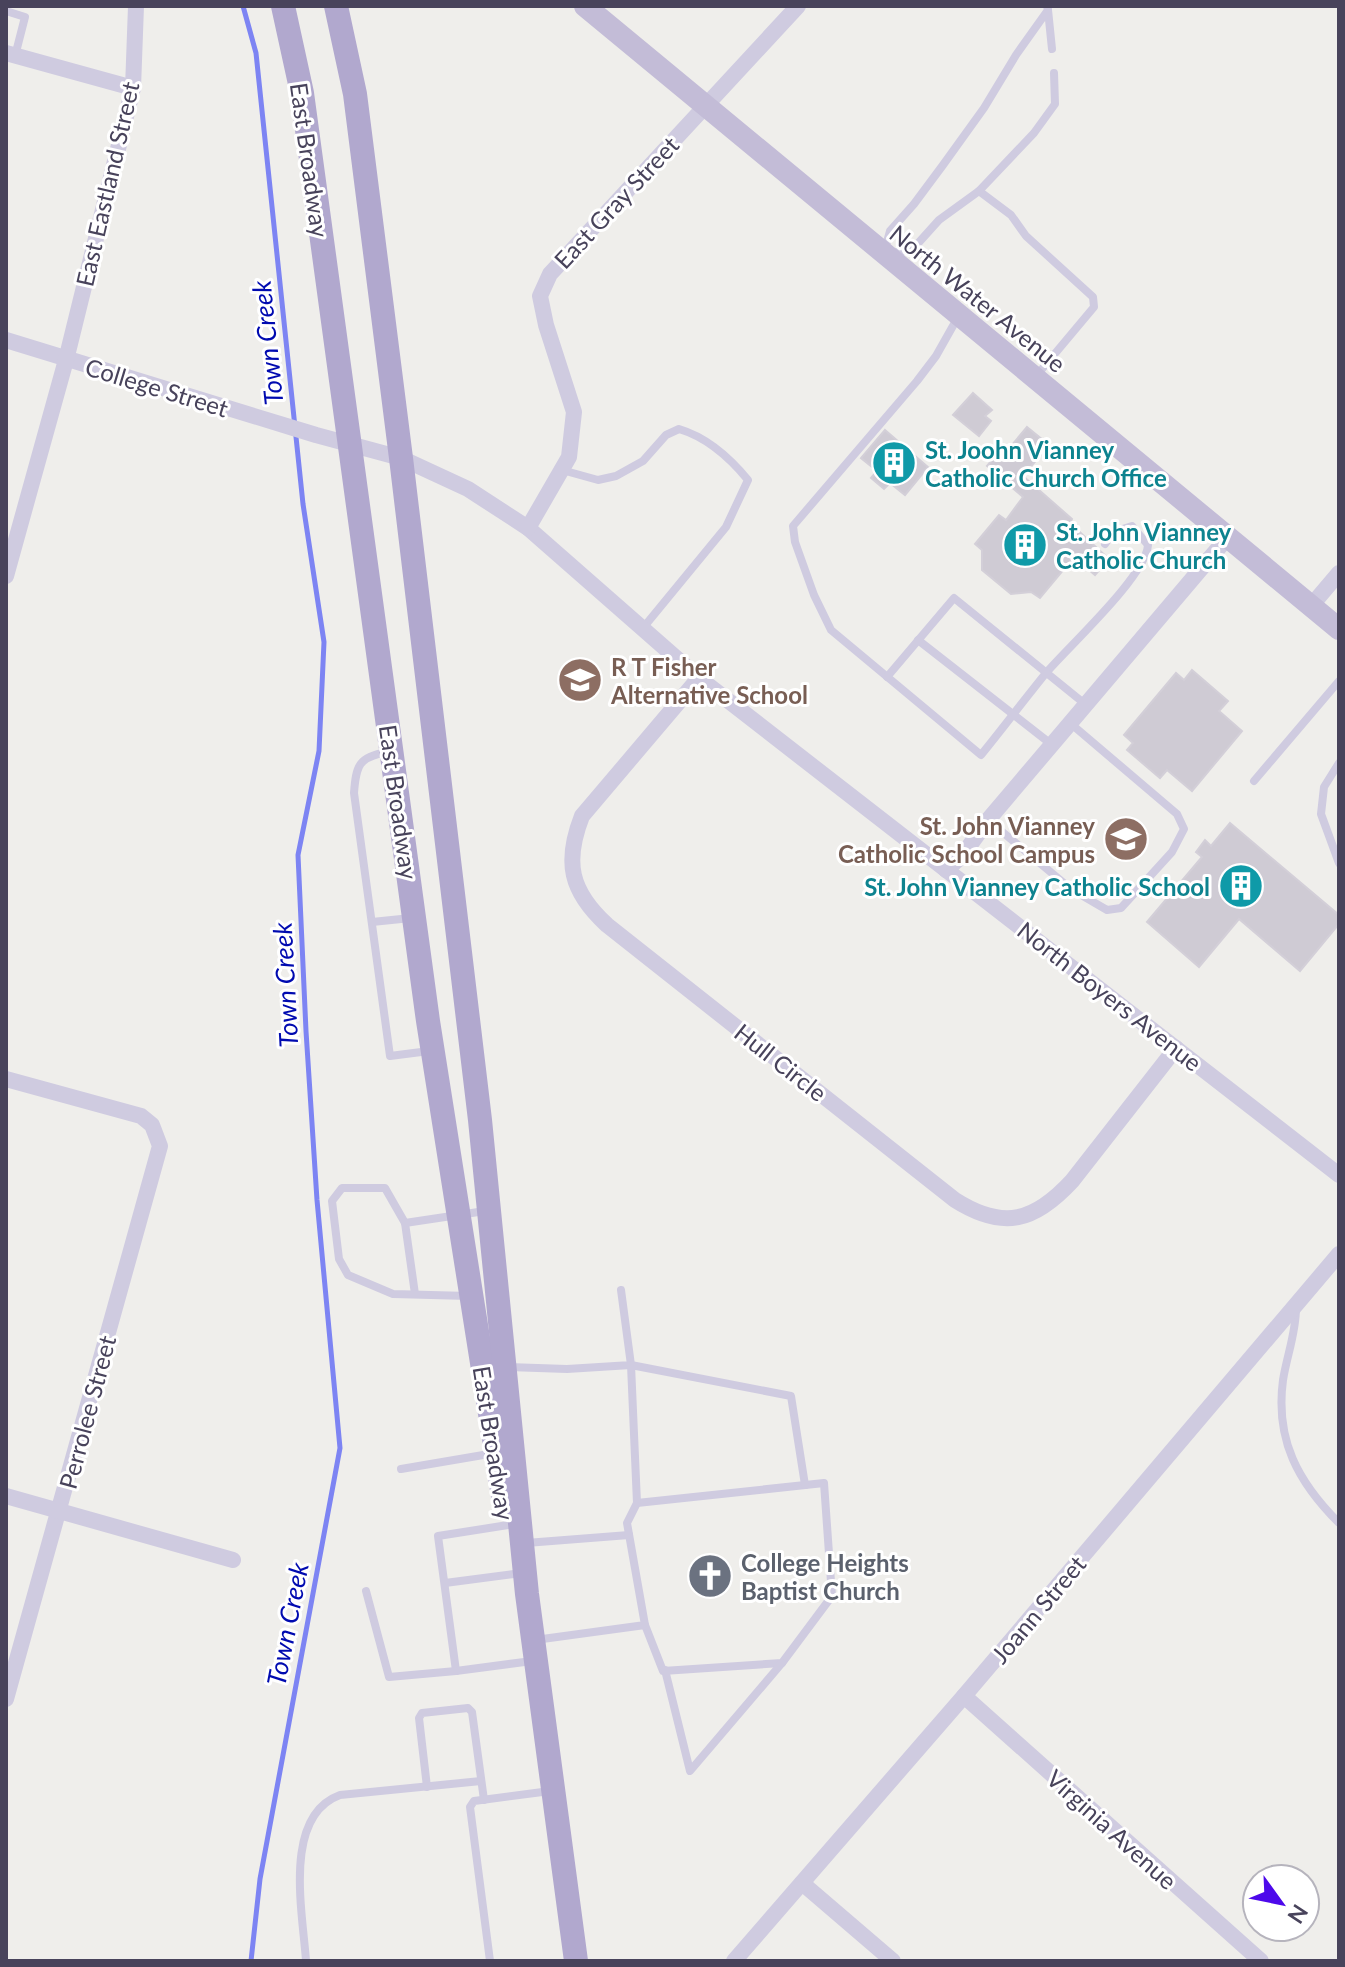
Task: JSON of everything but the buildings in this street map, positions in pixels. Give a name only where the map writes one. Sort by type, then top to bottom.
[{"type":"main road","name":"East Broadway","points":[[283,6],[302,93],[469,1296],[520,1584],[535,1651],[576,1961]]},
{"type":"main road","name":"North Water Avenue","points":[[585,6],[1339,629]]},
{"type":"main road","name":"East Broadway","points":[[338,8],[355,94],[401,458],[489,1210],[505,1367],[513,1538]]},
{"type":"street","name":"East Eastland Street","points":[[6,576],[66,360],[133,88],[136,6]]},
{"type":"street","name":"East Gray Street","points":[[528,528],[569,457],[574,412],[540,296],[550,274],[798,6]]},
{"type":"street","points":[[10,55],[133,88]]},
{"type":"street","name":"College Street","points":[[6,340],[401,458],[468,489]]},
{"type":"street","name":"North Boyers Avenue","points":[[468,489],[528,528],[699,678],[1339,1175]]},
{"type":"street","points":[[946,870],[962,856],[988,820],[1227,538]]},
{"type":"street","points":[[1311,606],[1339,573]]},
{"type":"street","name":"Hull Circle","points":[[699,678],[582,816],[575,835],[572,858],[575,887],[588,908],[607,925],[955,1200],[974,1212],[995,1218],[1016,1219],[1038,1212],[1056,1199],[1072,1181],[1176,1048]]},
{"type":"street","name":"Perrolee Street","points":[[6,1079],[141,1116],[152,1125],[160,1146],[6,1699]]},
{"type":"street","name":"Joann Street","points":[[734,1961],[964,1696],[1339,1254]]},
{"type":"street","points":[[6,1496],[233,1560]]},
{"type":"street","name":"Virginia Avenue","points":[[964,1696],[1261,1961]]},
{"type":"street","points":[[802,1883],[893,1961]]},
{"type":"lane","points":[[1048,8],[1052,49]]},
{"type":"lane","points":[[1048,8],[943,165],[890,231],[883,255],[912,250],[939,220],[979,191],[1034,133],[1055,104],[1054,73]]},
{"type":"lane","points":[[6,11],[25,17],[10,55]]},
{"type":"lane","points":[[979,191],[1011,215],[1026,236],[1093,297],[1094,307],[1034,378]]},
{"type":"lane","points":[[959,316],[917,381],[793,526],[795,542],[814,595],[831,630],[981,755],[1047,673],[1135,575],[1147,555],[1148,545],[1132,526],[1113,532],[1105,544]]},
{"type":"lane","points":[[562,470],[598,480],[616,476],[643,461],[666,435],[679,429],[698,435],[748,480],[726,527],[643,628]]},
{"type":"lane","points":[[887,677],[954,598],[1086,704]]},
{"type":"lane","points":[[918,640],[1052,745]]},
{"type":"lane","points":[[1254,781],[1339,681]]},
{"type":"lane","points":[[988,820],[1071,889],[1107,910],[1121,908],[1172,852],[1184,829],[1177,814],[1070,723]]},
{"type":"lane","points":[[392,751],[368,755],[358,767],[354,793],[390,1056],[433,1051]]},
{"type":"lane","points":[[1339,763],[1324,787],[1321,814],[1339,863]]},
{"type":"lane","points":[[372,922],[414,917]]},
{"type":"lane","points":[[415,1294],[405,1223],[385,1188],[342,1188],[332,1201],[339,1259],[348,1275],[393,1294],[469,1296]]},
{"type":"lane","points":[[405,1223],[489,1210]]},
{"type":"lane","points":[[621,1290],[631,1365],[637,1503],[627,1523],[645,1625],[665,1670],[690,1771],[782,1663],[832,1596],[824,1483],[637,1503]]},
{"type":"lane","points":[[1297,1304],[1296,1330],[1283,1378],[1283,1434],[1301,1479],[1318,1503],[1339,1523]]},
{"type":"lane","points":[[505,1367],[567,1369],[631,1365],[791,1396],[805,1485]]},
{"type":"lane","points":[[401,1469],[496,1453]]},
{"type":"lane","points":[[456,1671],[438,1536],[629,1535]]},
{"type":"lane","points":[[445,1583],[520,1584]]},
{"type":"lane","points":[[366,1591],[389,1677],[456,1671],[645,1625]]},
{"type":"lane","points":[[665,1670],[782,1663]]},
{"type":"lane","points":[[427,1787],[419,1718],[422,1713],[471,1709],[484,1800]]},
{"type":"lane","points":[[306,1961],[300,1862],[308,1827],[318,1811],[340,1795],[481,1781]]},
{"type":"lane","points":[[490,1961],[470,1807],[474,1801],[553,1790]]},
{"type":"waterway","name":"Town Creek","points":[[243,6],[256,53],[303,504],[324,642],[319,751],[298,855],[317,1200],[340,1448],[260,1879],[251,1961]]},
{"type":"place","name":"St. Joohn Vianney Catholic Church Office","points":[[894,463]]},
{"type":"place","name":"St. John Vianney Catholic Church","points":[[1025,545]]},
{"type":"place","name":"R T Fisher Alternative School","points":[[580,680]]},
{"type":"place","name":"St. John Vianney Catholic School Campus","points":[[1126,839]]},
{"type":"place","name":"St. John Vianney Catholic School","points":[[1241,886]]},
{"type":"place","name":"College Heights Baptist Church","points":[[710,1576]]}]
